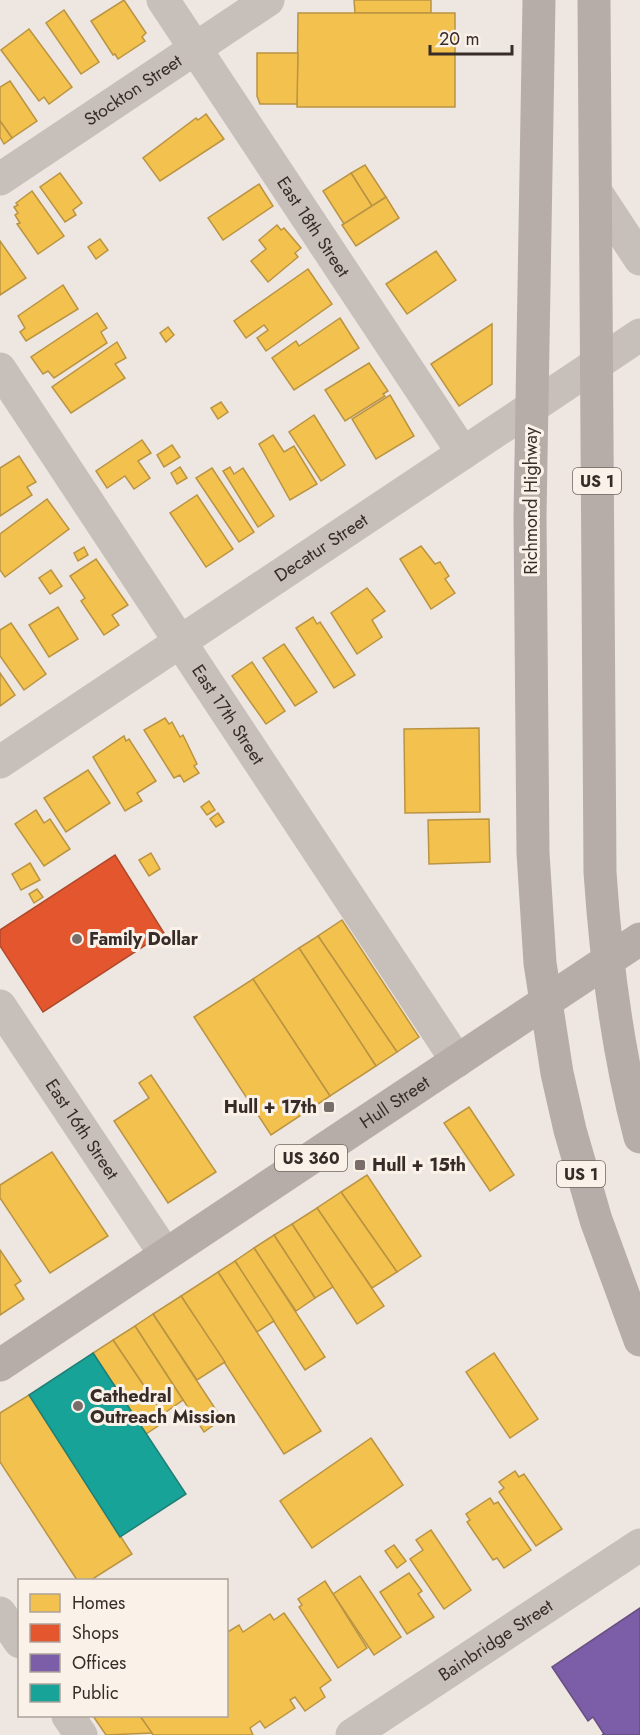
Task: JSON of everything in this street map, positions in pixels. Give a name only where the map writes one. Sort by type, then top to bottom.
[{"type":"main road","name":"Richmond Highway","points":[[539,0],[531,409],[533,853],[540,963],[546,1002]]},
{"type":"main road","name":"US 1","points":[[594,0],[598,821],[607,961],[616,1024],[640,1137]]},
{"type":"main road","name":"Hull Street","points":[[0,1365],[640,939]]},
{"type":"main road","name":"US 1","points":[[546,1002],[557,1073],[583,1179],[609,1260],[640,1340]]},
{"type":"street","name":"East 18th Street","points":[[163,0],[463,453]]},
{"type":"street","name":"Stockton Street","points":[[0,179],[268,0]]},
{"type":"street","points":[[596,192],[640,259]]},
{"type":"street","name":"Decatur Street","points":[[0,762],[640,335]]},
{"type":"street","name":"East 17th Street","points":[[0,369],[457,1061]]},
{"type":"street","name":"East 16th Street","points":[[0,1006],[165,1254]]},
{"type":"street","name":"Bainbridge Street","points":[[351,1735],[640,1545]]},
{"type":"street","points":[[0,1613],[18,1639]]},
{"type":"street","points":[[69,1717],[81,1735]]},
{"type":"building: Homes","points":[[124,0],[146,33],[142,37],[145,41],[118,59],[91,21]]},
{"type":"building: Homes","points":[[354,0],[431,0],[431,13],[355,13]]},
{"type":"building: Homes","points":[[64,10],[99,62],[81,74],[46,23]]},
{"type":"building: Homes","points":[[298,13],[455,13],[455,107],[297,107]]},
{"type":"building: Homes","points":[[29,29],[72,87],[49,104],[44,97],[39,101],[1,50]]},
{"type":"building: Homes","points":[[257,53],[298,53],[297,104],[260,104],[257,96]]},
{"type":"building: Homes","points":[[10,81],[37,121],[12,138],[0,121],[0,87]]},
{"type":"building: Homes","points":[[206,114],[224,139],[160,181],[143,158],[196,118],[198,120]]},
{"type":"building: Homes","points":[[0,121],[12,138],[4,144],[0,137]]},
{"type":"building: Homes","points":[[365,165],[386,197],[372,206],[351,173]]},
{"type":"building: Homes","points":[[60,173],[82,203],[73,210],[76,215],[65,222],[40,187]]},
{"type":"building: Homes","points":[[351,173],[372,206],[344,224],[323,191]]},
{"type":"building: Homes","points":[[259,184],[273,206],[223,240],[208,218]]},
{"type":"building: Homes","points":[[32,191],[64,236],[38,254],[17,224],[20,223],[15,215],[18,213],[14,207]]},
{"type":"building: Homes","points":[[386,197],[399,218],[356,246],[342,225]]},
{"type":"building: Homes","points":[[277,225],[281,230],[284,228],[301,248],[295,253],[298,257],[268,282],[251,261],[266,249],[259,240]]},
{"type":"building: Homes","points":[[100,239],[108,250],[96,259],[88,247]]},
{"type":"building: Homes","points":[[0,241],[26,278],[0,295]]},
{"type":"building: Homes","points":[[436,251],[456,280],[407,314],[386,284]]},
{"type":"building: Homes","points":[[308,269],[332,304],[266,351],[257,338],[268,330],[264,325],[246,338],[234,321]]},
{"type":"building: Homes","points":[[63,285],[78,309],[26,341],[20,332],[25,328],[18,316]]},
{"type":"building: Homes","points":[[97,313],[107,328],[101,332],[107,343],[54,378],[48,371],[43,374],[31,357]]},
{"type":"building: Homes","points":[[340,318],[359,348],[294,390],[272,358],[296,341],[299,346]]},
{"type":"building: Homes","points":[[492,324],[492,384],[459,406],[431,364]]},
{"type":"building: Homes","points":[[168,327],[174,335],[166,342],[160,333]]},
{"type":"building: Homes","points":[[117,342],[126,358],[115,364],[125,378],[71,413],[52,387]]},
{"type":"building: Homes","points":[[369,363],[388,391],[383,394],[385,396],[345,421],[325,390]]},
{"type":"building: Homes","points":[[390,395],[414,436],[376,459],[352,419]]},
{"type":"building: Homes","points":[[221,402],[228,412],[218,419],[211,408]]},
{"type":"building: Homes","points":[[314,415],[345,465],[321,481],[289,432]]},
{"type":"building: Homes","points":[[273,435],[284,452],[294,446],[317,484],[290,500],[259,444]]},
{"type":"building: Homes","points":[[142,440],[151,453],[138,461],[150,478],[134,489],[125,476],[107,488],[96,471]]},
{"type":"building: Homes","points":[[172,445],[180,457],[164,467],[157,455]]},
{"type":"building: Homes","points":[[19,456],[36,482],[27,487],[32,495],[0,516],[0,468]]},
{"type":"building: Homes","points":[[180,467],[187,478],[177,484],[171,473]]},
{"type":"building: Homes","points":[[230,467],[234,474],[243,468],[274,516],[258,527],[223,471]]},
{"type":"building: Homes","points":[[212,468],[254,532],[239,542],[196,478]]},
{"type":"building: Homes","points":[[197,495],[233,549],[206,567],[170,513]]},
{"type":"building: Homes","points":[[47,499],[69,529],[5,577],[0,570],[0,534]]},
{"type":"building: Homes","points":[[421,546],[435,564],[440,562],[449,576],[445,579],[455,593],[431,609],[400,559]]},
{"type":"building: Homes","points":[[84,547],[88,555],[78,561],[74,553]]},
{"type":"building: Homes","points":[[96,559],[128,605],[112,615],[119,625],[104,635],[81,601],[85,598],[70,576]]},
{"type":"building: Homes","points":[[51,570],[62,586],[50,594],[39,578]]},
{"type":"building: Homes","points":[[367,588],[385,611],[372,620],[382,637],[357,654],[331,613]]},
{"type":"building: Homes","points":[[58,607],[78,639],[49,657],[29,625]]},
{"type":"building: Homes","points":[[313,617],[317,624],[320,622],[355,675],[334,688],[296,628]]},
{"type":"building: Homes","points":[[11,623],[46,674],[24,690],[0,656],[0,630]]},
{"type":"building: Homes","points":[[284,644],[317,692],[295,706],[263,658]]},
{"type":"building: Homes","points":[[252,662],[285,711],[266,724],[232,676]]},
{"type":"building: Homes","points":[[0,673],[15,695],[0,706]]},
{"type":"building: Homes","points":[[165,718],[169,724],[172,722],[180,737],[183,735],[197,764],[194,766],[199,773],[184,782],[180,775],[174,778],[144,730]]},
{"type":"building: Homes","points":[[479,728],[480,812],[405,813],[404,729]]},
{"type":"building: Homes","points":[[124,736],[126,741],[129,739],[156,781],[137,793],[142,801],[125,811],[93,757]]},
{"type":"building: Homes","points":[[88,770],[110,803],[66,832],[44,798]]},
{"type":"building: Homes","points":[[209,801],[215,810],[207,815],[201,807]]},
{"type":"building: Homes","points":[[36,810],[44,823],[50,819],[70,849],[44,866],[15,824]]},
{"type":"building: Homes","points":[[218,813],[224,822],[216,827],[210,819]]},
{"type":"building: Homes","points":[[489,819],[490,862],[429,864],[428,820]]},
{"type":"building: Homes","points":[[151,853],[160,869],[149,876],[139,860]]},
{"type":"building: Homes","points":[[30,863],[40,880],[21,890],[12,874]]},
{"type":"building: Homes","points":[[37,889],[43,897],[34,903],[29,894]]},
{"type":"building: Homes","points":[[342,920],[419,1037],[397,1052],[318,936]]},
{"type":"building: Homes","points":[[318,936],[397,1052],[376,1066],[299,948]]},
{"type":"building: Homes","points":[[299,948],[376,1066],[330,1096],[253,979]]},
{"type":"building: Homes","points":[[253,979],[330,1096],[271,1135],[194,1017]]},
{"type":"building: Homes","points":[[151,1075],[216,1172],[168,1203],[114,1121],[149,1098],[139,1083]]},
{"type":"building: Homes","points":[[469,1107],[514,1175],[490,1191],[444,1123]]},
{"type":"building: Homes","points":[[52,1152],[108,1236],[50,1273],[0,1198],[0,1185]]},
{"type":"building: Homes","points":[[367,1175],[421,1256],[397,1272],[341,1192]]},
{"type":"building: Homes","points":[[341,1192],[397,1272],[372,1288],[317,1208]]},
{"type":"building: Homes","points":[[317,1208],[384,1306],[357,1324],[292,1224]]},
{"type":"building: Homes","points":[[292,1224],[333,1287],[315,1298],[274,1235]]},
{"type":"building: Homes","points":[[274,1235],[315,1298],[296,1311],[254,1248]]},
{"type":"building: Homes","points":[[254,1248],[325,1357],[305,1370],[235,1261]]},
{"type":"building: Homes","points":[[0,1250],[21,1281],[15,1285],[24,1299],[0,1315]]},
{"type":"building: Homes","points":[[235,1261],[274,1321],[257,1332],[218,1272]]},
{"type":"building: Homes","points":[[218,1272],[321,1431],[284,1454],[181,1296]]},
{"type":"building: Homes","points":[[181,1296],[225,1362],[197,1380],[153,1314]]},
{"type":"building: Homes","points":[[153,1314],[222,1419],[204,1432],[135,1326]]},
{"type":"building: Homes","points":[[135,1326],[183,1400],[163,1414],[113,1340]]},
{"type":"building: Homes","points":[[113,1340],[167,1420],[146,1434],[93,1353]]},
{"type":"building: Homes","points":[[494,1353],[538,1419],[510,1438],[466,1372]]},
{"type":"building: Homes","points":[[29,1395],[132,1554],[93,1579],[76,1579],[0,1462],[0,1413]]},
{"type":"building: Homes","points":[[371,1438],[403,1485],[312,1548],[280,1501]]},
{"type":"building: Homes","points":[[515,1471],[519,1477],[524,1474],[562,1529],[536,1546],[499,1492],[504,1488],[499,1482]]},
{"type":"building: Homes","points":[[490,1498],[494,1504],[498,1502],[531,1550],[504,1568],[497,1558],[493,1560],[467,1522],[470,1520],[466,1514]]},
{"type":"building: Homes","points":[[431,1530],[471,1590],[444,1609],[410,1559],[423,1550],[416,1540]]},
{"type":"building: Homes","points":[[394,1545],[406,1561],[397,1568],[385,1551]]},
{"type":"building: Homes","points":[[409,1573],[422,1591],[418,1594],[434,1617],[407,1634],[380,1592]]},
{"type":"building: Homes","points":[[360,1576],[401,1637],[374,1655],[333,1594]]},
{"type":"building: Homes","points":[[325,1581],[367,1648],[338,1668],[299,1607],[302,1605],[298,1599]]},
{"type":"building: Homes","points":[[284,1613],[331,1680],[320,1688],[325,1697],[305,1711],[295,1697],[290,1700],[295,1708],[265,1728],[260,1721],[250,1728],[253,1735],[153,1735],[141,1717],[228,1717],[228,1632],[239,1625],[243,1632],[270,1614],[274,1620]]},
{"type":"building: Homes","points":[[94,1717],[141,1717],[152,1733],[106,1735]]},
{"type":"building: Shops","name":"Family Dollar","points":[[115,855],[164,933],[43,1012],[0,946],[0,930]]},
{"type":"building: Offices","points":[[640,1608],[640,1735],[602,1735],[604,1734],[593,1717],[588,1721],[552,1667]]},
{"type":"building: Public","points":[[93,1353],[186,1494],[120,1537],[29,1395]]},
{"type":"place","name":"Family Dollar","points":[[77,939]]},
{"type":"place","name":"Hull + 17th","points":[[329,1107]]},
{"type":"place","name":"Hull + 15th","points":[[360,1165]]},
{"type":"place","name":"Cathedral Outreach Mission","points":[[78,1406]]}]
